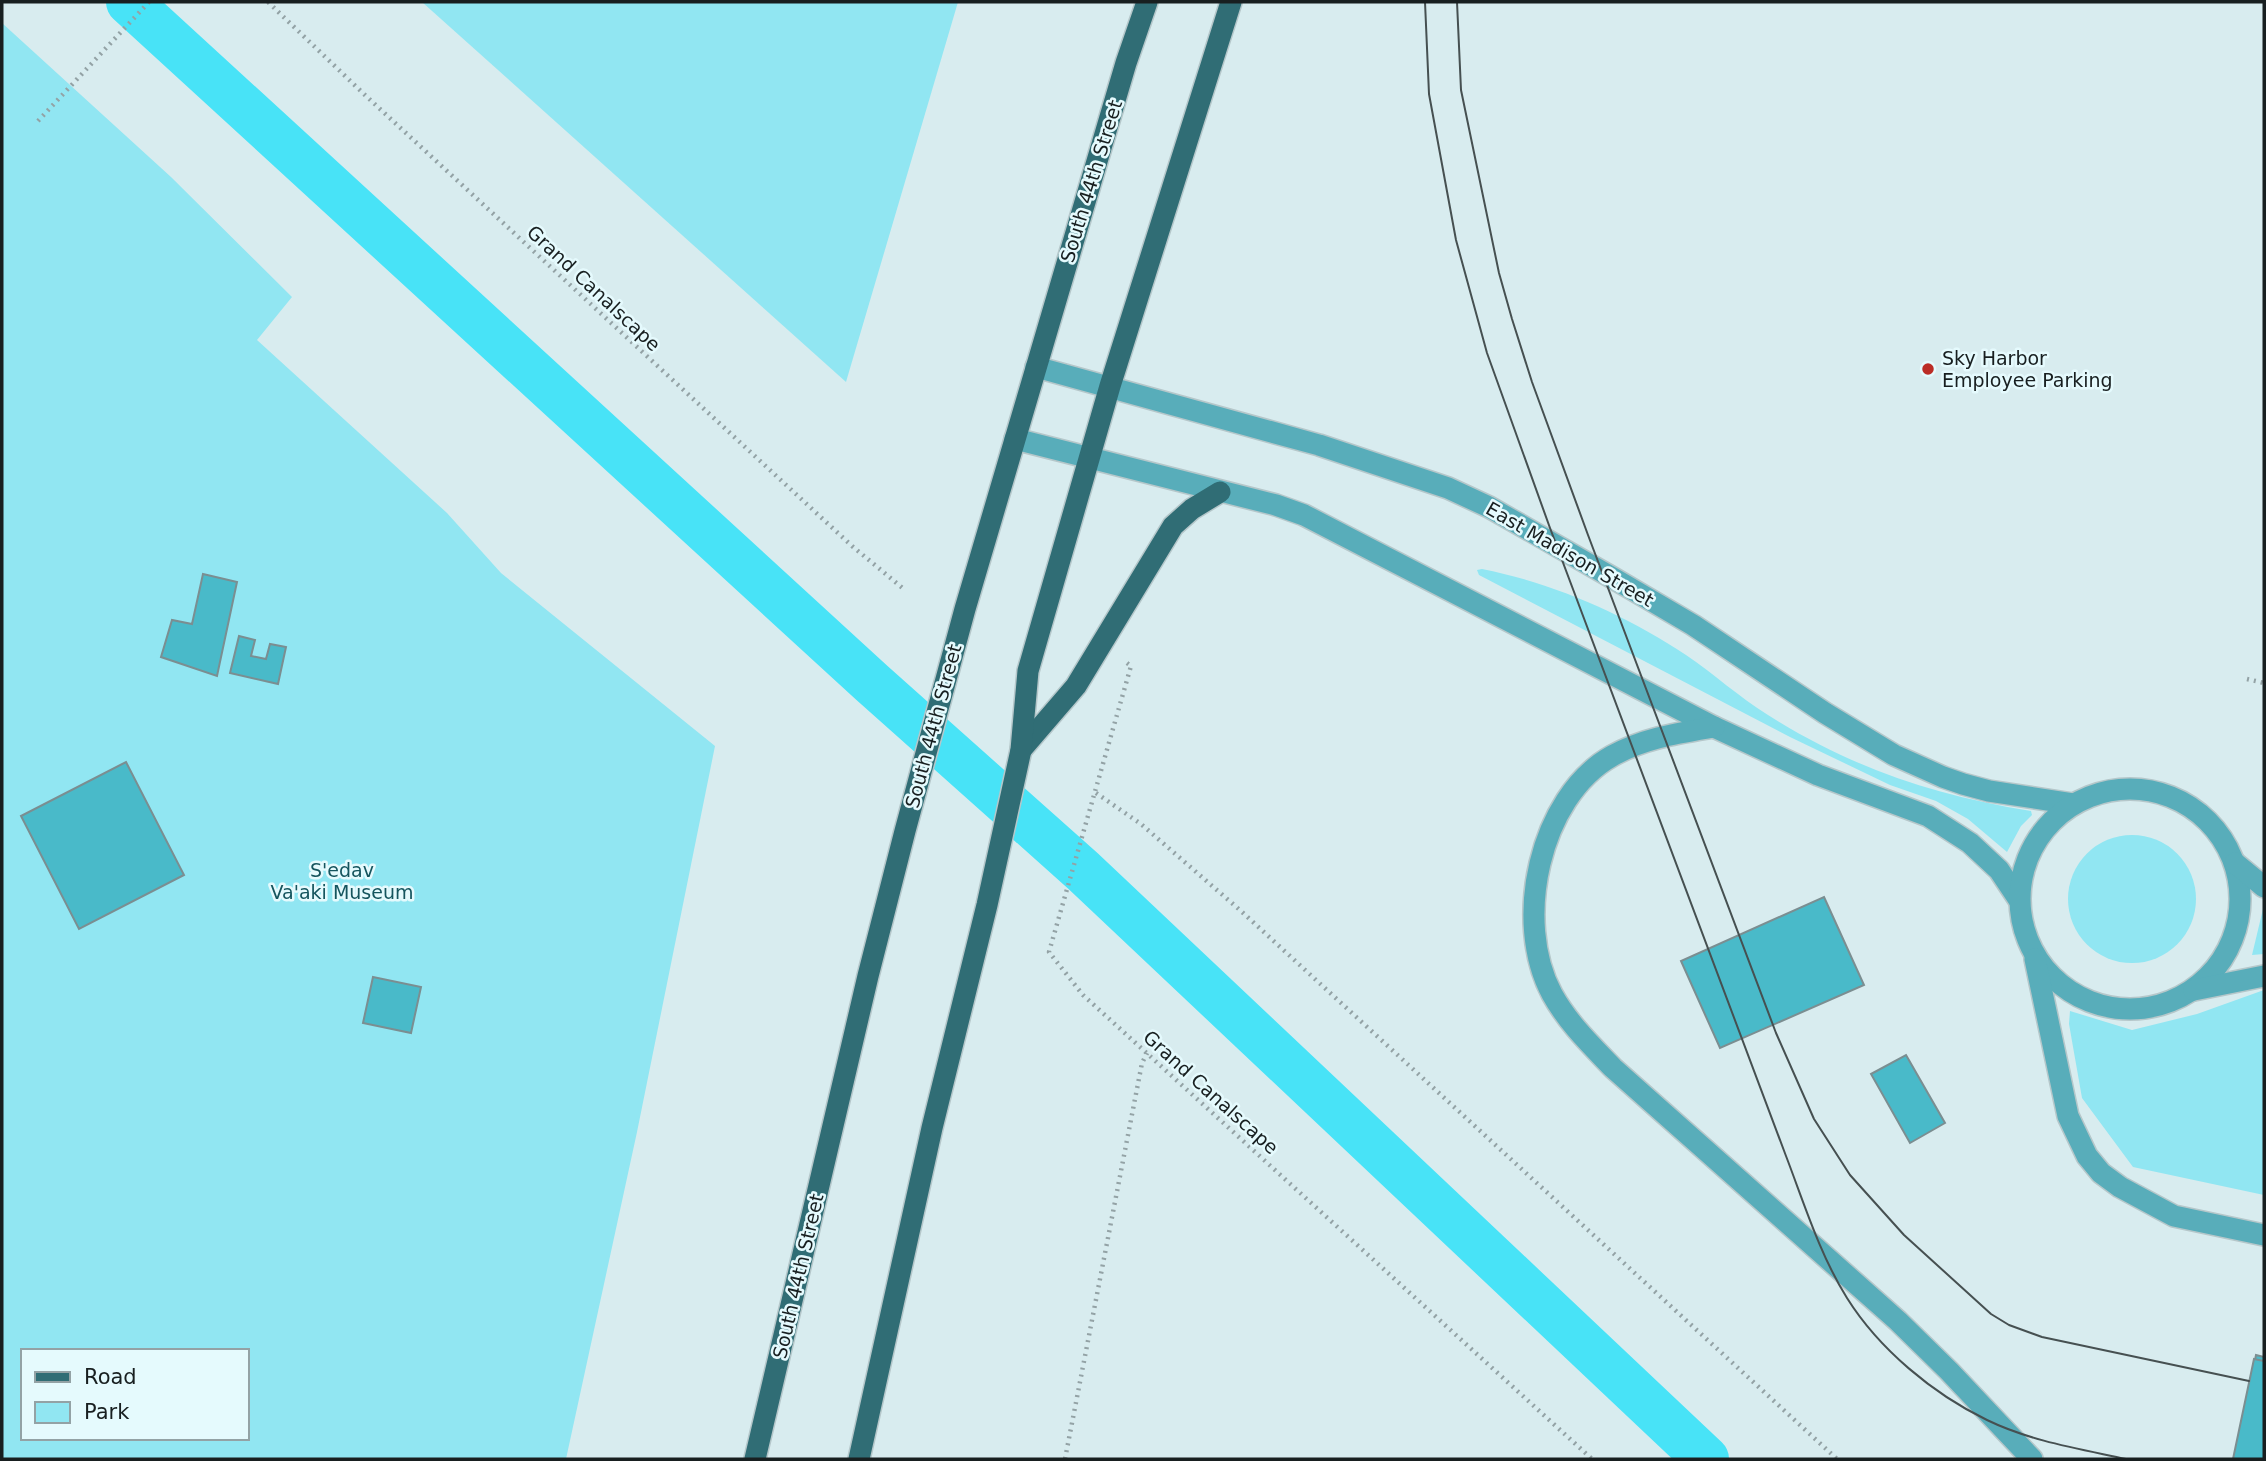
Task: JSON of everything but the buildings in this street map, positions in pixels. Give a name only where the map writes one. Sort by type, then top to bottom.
[{"type":"main road","name":"South 44th Street","points":[[755,1459],[905,831],[950,662],[1126,63],[1147,2]]},
{"type":"main road","points":[[859,1459],[932,1128],[987,905],[1021,750],[1028,671],[1110,386],[1231,2]]},
{"type":"main road","points":[[1021,750],[1076,686],[1173,526],[1192,509],[1220,492]]},
{"type":"street","name":"East Madison Street","points":[[1036,367],[1371,461],[1448,488],[1489,507],[1693,625],[1854,732],[1895,755],[1963,784],[1989,791],[2073,804]]},
{"type":"street","points":[[1015,439],[1276,505],[1304,515],[1714,727],[1818,775],[1928,816],[1970,843],[1999,870],[2019,900]]},
{"type":"street","points":[[1714,727],[1646,740],[1611,757],[1590,773],[1567,800],[1540,859],[1532,905],[1540,962],[1551,992],[1573,1027],[1613,1068],[1898,1321],[2032,1459]]},
{"type":"street","points":[[2194,990],[2220,965],[2236,933],[2242,898],[2235,863],[2219,832],[2193,808],[2162,792],[2128,788],[2099,792],[2073,804],[2043,829],[2025,862],[2019,900],[2023,928],[2034,953],[2068,1116],[2075,1136],[2101,1173],[2120,1187],[2174,1216],[2264,1235]]},
{"type":"street","points":[[2235,863],[2264,887]]},
{"type":"street","points":[[2034,953],[2052,978],[2077,996],[2106,1007],[2136,1010],[2166,1003],[2194,990],[2264,976]]},
{"type":"path","points":[[38,121],[149,2]]},
{"type":"path","name":"Grand Canalscape","points":[[268,2],[852,546],[905,590]]},
{"type":"path","name":"Grand Canalscape","points":[[1124,661],[1131,666],[1049,952],[1083,995],[1592,1459]]},
{"type":"path","points":[[2247,679],[2264,683]]},
{"type":"path","points":[[1096,793],[1141,824],[1241,911],[1837,1459]]},
{"type":"path","points":[[1065,1459],[1142,1063],[1147,1053]]},
{"type":"green space","points":[[422,2],[958,2],[846,382]]},
{"type":"green space","name":"S'edav Va'aki Museum","points":[[2,23],[171,177],[292,297],[257,340],[447,513],[501,573],[715,746],[637,1132],[566,1459],[2,1459]]},
{"type":"green space","points":[[1482,569],[1562,592],[1614,614],[1663,640],[1747,701],[1799,734],[1862,764],[1927,788],[2031,811],[2032,815],[2021,826],[2007,852],[1968,819],[1936,801],[1890,785],[1790,737],[1479,575],[1477,570]]},
{"type":"green space","points":[[2132,835],[2157,840],[2177,854],[2191,874],[2196,899],[2191,924],[2177,944],[2157,958],[2132,963],[2107,958],[2087,944],[2073,924],[2068,899],[2073,874],[2087,854],[2107,840]]},
{"type":"green space","points":[[2263,909],[2264,954],[2252,955]]},
{"type":"green space","points":[[2264,990],[2264,1195],[2133,1167],[2082,1098],[2069,1024],[2070,1011],[2132,1030],[2197,1014]]},
{"type":"waterway","points":[[129,2],[872,683],[1083,871],[1706,1459]]},
{"type":"tram line","points":[[1425,2],[1429,94],[1456,240],[1487,353],[1806,1210],[1837,1281],[1860,1317],[1891,1352],[1947,1397],[1987,1420],[2020,1434],[2126,1459]]},
{"type":"tram line","points":[[1457,2],[1461,90],[1499,273],[1532,382],[1776,1033],[1814,1119],[1850,1175],[1904,1235],[1991,1314],[2009,1325],[2042,1337],[2249,1381]]},
{"type":"place","name":"Sky Harbor Employee Parking","points":[[1928,369]]}]
